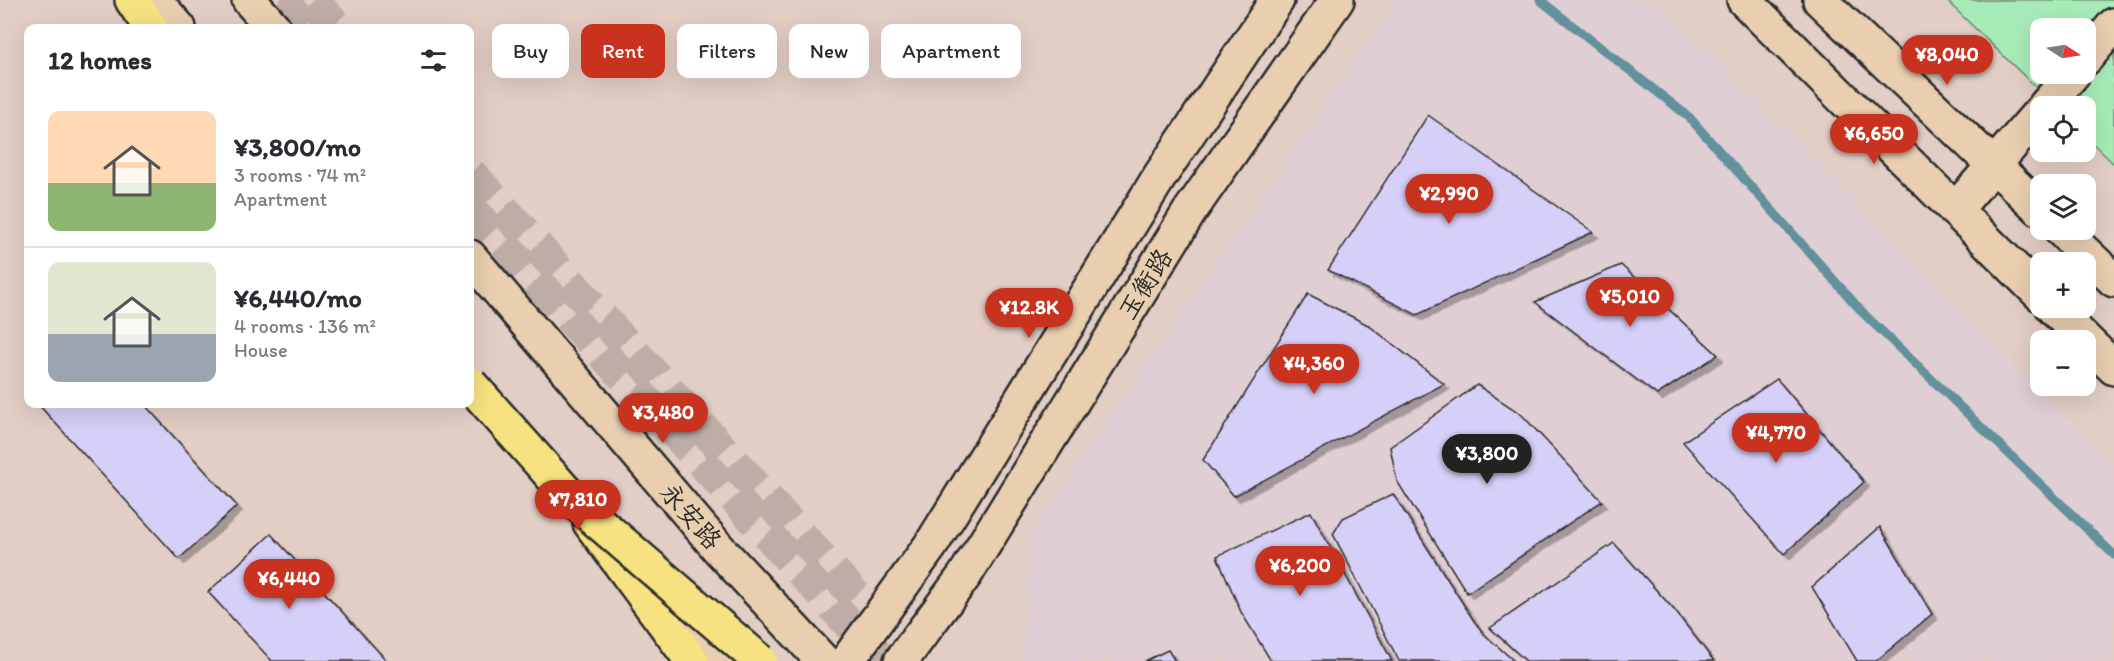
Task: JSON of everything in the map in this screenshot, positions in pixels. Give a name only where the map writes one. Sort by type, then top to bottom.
[{"type":"main road","points":[[132,0],[148,24]]},
{"type":"main road","points":[[474,388],[575,502],[692,661]]},
{"type":"main road","points":[[575,502],[760,661]]},
{"type":"street","points":[[154,0],[175,24]]},
{"type":"street","points":[[249,0],[270,24]]},
{"type":"street","name":"玉衡路","points":[[847,661],[931,545],[1160,176],[1277,0]]},
{"type":"street","name":"玉衡路","points":[[901,661],[965,574],[1190,212],[1336,0]]},
{"type":"street","points":[[1744,0],[2030,284]]},
{"type":"street","points":[[1820,0],[2030,199]]},
{"type":"street","points":[[2096,46],[2114,25]]},
{"type":"street","points":[[2053,96],[2064,84]]},
{"type":"street","points":[[1955,210],[2030,124]]},
{"type":"street","points":[[2072,240],[2114,280]]},
{"type":"street","name":"永安路","points":[[474,262],[719,549],[824,661]]},
{"type":"street","points":[[2063,318],[2114,368]]},
{"type":"street","points":[[474,371],[670,600],[726,661]]},
{"type":"shaded area","points":[[1395,0],[1658,0],[2030,380],[2030,396],[2046,396],[2114,466],[2114,661],[1022,661],[1029,535]]},
{"type":"green space","points":[[1946,0],[2114,0],[2114,164],[2096,147],[2096,96],[2045,96],[2032,84],[2096,84],[2096,18],[2030,18],[2030,82]]},
{"type":"building","points":[[1428,115],[1593,232],[1417,315],[1328,270]]},
{"type":"building","points":[[1621,265],[1718,355],[1657,395],[1535,302]]},
{"type":"building","points":[[1308,294],[1368,325],[1444,384],[1234,496],[1203,460]]},
{"type":"building","points":[[1777,379],[1864,482],[1784,554],[1683,442]]},
{"type":"building","points":[[1477,385],[1521,414],[1602,501],[1467,593],[1397,481],[1390,447]]},
{"type":"building","points":[[42,408],[148,408],[237,506],[179,559]]},
{"type":"building","points":[[1393,494],[1474,621],[1484,634],[1514,661],[1399,661],[1333,534],[1343,518]]},
{"type":"building","points":[[1311,512],[1392,661],[1271,661],[1241,612],[1217,556]]},
{"type":"building","points":[[1880,527],[1932,614],[1876,661],[1857,661],[1812,587]]},
{"type":"building","points":[[271,534],[387,661],[272,661],[208,592]]},
{"type":"building","points":[[1614,543],[1675,611],[1714,661],[1526,661],[1490,628]]},
{"type":"building","points":[[1168,650],[1175,661],[1145,661]]},
{"type":"waterway","points":[[1540,0],[1689,117],[1865,315],[2114,555]]},
{"type":"tunnel","points":[[280,0],[302,24]]},
{"type":"tunnel","points":[[312,0],[334,24]]},
{"type":"tunnel","points":[[474,177],[915,661]]},
{"type":"tunnel","points":[[474,212],[883,661]]}]
